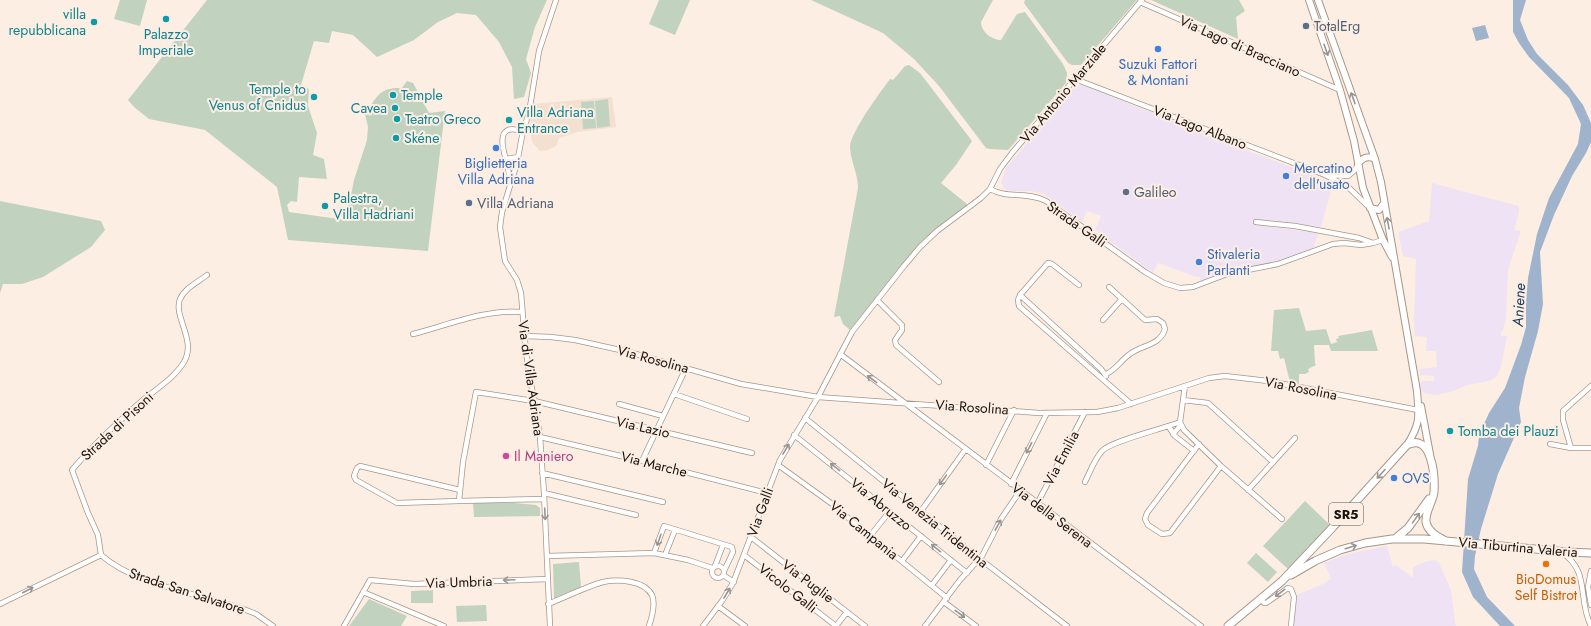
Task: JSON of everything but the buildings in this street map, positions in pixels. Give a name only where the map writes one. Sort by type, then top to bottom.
[{"type":"main road","points":[[1309,0],[1340,90],[1354,141],[1363,188],[1383,240],[1394,261]]},
{"type":"main road","points":[[1318,0],[1375,159],[1431,460],[1434,490],[1427,515],[1427,523],[1429,528]]},
{"type":"main road","points":[[1358,164],[1369,157],[1375,159]]},
{"type":"main road","points":[[1370,208],[1379,210],[1384,204]]},
{"type":"main road","points":[[1407,445],[1418,425],[1417,391]]},
{"type":"main road","points":[[1407,445],[1419,442],[1426,448],[1431,460]]},
{"type":"main road","name":"Via Tiburtina Valeria","points":[[1228,626],[1282,581],[1407,445]]},
{"type":"main road","points":[[1392,539],[1400,536],[1408,528],[1434,490]]},
{"type":"main road","name":"Via Tiburtina Valeria","points":[[1429,528],[1435,535],[1446,541]]},
{"type":"main road","name":"Via Tiburtina Valeria","points":[[1282,581],[1315,561],[1352,546],[1392,539],[1424,539],[1560,552],[1591,553]]},
{"type":"main road","points":[[1310,552],[1311,557],[1315,561]]},
{"type":"street","name":"Via di Villa Adriana","points":[[550,626],[540,437],[524,336],[520,290],[517,280],[505,261],[500,230],[501,215],[518,158],[523,131],[530,113],[539,51],[556,0]]},
{"type":"street","name":"Via Lago di Bracciano","points":[[1141,1],[1340,90]]},
{"type":"street","name":"Via Antonio Marziale","points":[[990,189],[1000,169],[1012,153],[1141,1]]},
{"type":"street","name":"Via Lago Albano","points":[[1075,79],[1325,175]]},
{"type":"street","name":"Via di Villa Adriana","points":[[510,184],[502,143],[505,132],[510,129],[523,131]]},
{"type":"street","points":[[506,159],[518,158]]},
{"type":"street","points":[[1325,175],[1348,176],[1354,171],[1358,164]]},
{"type":"street","points":[[1325,175],[1347,186],[1370,208]]},
{"type":"street","points":[[818,397],[852,332],[909,260],[942,227],[980,199],[990,189]]},
{"type":"street","name":"Strada Galli","points":[[990,189],[999,194],[1031,195],[1046,201],[1145,272],[1164,283],[1180,288],[1193,287],[1227,274],[1278,264],[1333,244],[1344,243],[1361,246],[1373,244],[1383,240]]},
{"type":"street","points":[[1256,222],[1295,226],[1359,238],[1373,244]]},
{"type":"street","points":[[1079,285],[1048,263],[1020,295],[1018,300],[1021,309],[1131,404]]},
{"type":"street","name":"Strada di Pisoni","points":[[101,555],[98,535],[72,470],[102,437],[171,377],[184,362],[188,353],[188,346],[179,302],[188,288],[207,275]]},
{"type":"street","points":[[1106,374],[1114,370],[1131,353],[1153,343],[1165,330],[1164,325],[1158,319],[1154,318],[1145,320],[1109,287]]},
{"type":"street","points":[[1020,295],[1106,374],[1106,382]]},
{"type":"street","points":[[1104,320],[1122,299]]},
{"type":"street","points":[[877,300],[902,325],[902,330],[895,340],[896,346],[939,382]]},
{"type":"street","points":[[413,334],[497,312],[522,312]]},
{"type":"street","name":"Via Rosolina","points":[[524,336],[575,340],[629,352],[741,384],[818,397],[1047,413],[1085,412],[1104,411],[1131,404],[1218,376],[1255,379],[1418,410]]},
{"type":"street","name":"Via della Serena","points":[[840,354],[965,450],[1201,626]]},
{"type":"street","points":[[642,461],[686,368]]},
{"type":"street","points":[[1186,386],[1181,423],[1184,430],[1221,466],[1282,519]]},
{"type":"street","points":[[1571,448],[1563,420],[1563,411],[1591,386]]},
{"type":"street","name":"Via Lazio","points":[[460,490],[463,462],[476,392],[534,401],[752,453]]},
{"type":"street","points":[[674,394],[747,419]]},
{"type":"street","name":"Via Galli","points":[[703,626],[734,582],[778,465],[794,435],[818,397]]},
{"type":"street","points":[[1183,400],[1206,402],[1210,404],[1273,462]]},
{"type":"street","points":[[619,404],[663,416]]},
{"type":"street","points":[[986,465],[1014,410]]},
{"type":"street","name":"Via Emilia","points":[[1037,504],[1085,412]]},
{"type":"street","points":[[1011,484],[1047,413]]},
{"type":"street","name":"Via Venezia Tridentina","points":[[805,418],[980,559],[1067,626]]},
{"type":"street","points":[[1085,482],[1098,457],[1105,448],[1181,423]]},
{"type":"street","points":[[1173,434],[1181,423]]},
{"type":"street","points":[[1169,427],[1173,434],[1194,451]]},
{"type":"street","name":"Via Abruzzo","points":[[794,435],[967,573]]},
{"type":"street","name":"Via Marche","points":[[540,437],[767,493]]},
{"type":"street","points":[[1248,490],[1295,438]]},
{"type":"street","points":[[1199,444],[1146,516],[1146,522],[1160,534],[1166,535],[1171,532],[1221,466]]},
{"type":"street","points":[[1550,444],[1571,448],[1591,448]]},
{"type":"street","points":[[921,511],[965,450]]},
{"type":"street","name":"Via Campania","points":[[778,465],[835,506],[932,585],[946,600],[976,626]]},
{"type":"street","points":[[459,501],[460,490],[361,466],[357,468],[354,476],[356,480],[398,503],[544,499]]},
{"type":"street","points":[[542,474],[663,502]]},
{"type":"street","points":[[925,626],[980,559],[988,547],[1001,519],[1020,491]]},
{"type":"street","points":[[544,493],[636,515]]},
{"type":"street","points":[[870,536],[890,511]]},
{"type":"street","points":[[654,553],[664,526],[732,547],[734,550],[724,573],[718,578],[712,573],[723,545]]},
{"type":"street","points":[[1424,539],[1428,534],[1429,528]]},
{"type":"street","points":[[665,555],[675,530]]},
{"type":"street","points":[[902,562],[921,536]]},
{"type":"street","name":"Via Puglie","points":[[751,537],[865,626]]},
{"type":"street","points":[[1560,552],[1570,558],[1579,568],[1588,618],[1591,626]]},
{"type":"street","points":[[547,556],[654,553],[714,567],[721,566],[724,573],[734,582]]},
{"type":"street","points":[[0,604],[101,555]]},
{"type":"street","name":"Strada San Salvatore","points":[[101,555],[114,565],[128,572],[154,582],[246,610],[256,614],[273,626]]},
{"type":"street","name":"Vicolo Galli","points":[[744,555],[836,626],[847,612]]},
{"type":"street","points":[[932,585],[951,560]]},
{"type":"street","points":[[1591,571],[1588,587],[1591,605]]},
{"type":"street","name":"Via Umbria","points":[[363,592],[370,580],[414,584],[548,579]]},
{"type":"street","points":[[548,604],[598,584],[614,580],[625,581],[642,586],[651,594],[653,607],[650,626]]},
{"type":"street","points":[[1261,599],[1266,604],[1284,590],[1288,588],[1291,589],[1294,598],[1291,626]]},
{"type":"street","points":[[344,626],[363,592],[444,626]]},
{"type":"street","points":[[718,606],[745,626]]},
{"type":"shaded area","points":[[1082,85],[1206,135],[1211,135],[1328,181],[1325,189],[1331,191],[1321,227],[1263,220],[1260,225],[1317,233],[1318,235],[1313,249],[1284,261],[1227,272],[1201,281],[1199,276],[1196,277],[1158,263],[1153,273],[1095,230],[1101,216],[1087,211],[1082,222],[1044,194],[1031,191],[1012,191],[1004,189],[1001,182],[1006,168],[1075,86]]},
{"type":"shaded area","points":[[612,97],[616,127],[578,132],[559,138],[556,146],[548,150],[540,151],[532,142],[530,129],[533,104]]},
{"type":"shaded area","points":[[1432,183],[1519,206],[1519,212],[1514,230],[1521,231],[1508,270],[1506,319],[1503,331],[1501,331],[1501,336],[1507,336],[1501,367],[1497,376],[1485,382],[1467,385],[1454,391],[1436,395],[1423,393],[1420,383],[1422,381],[1434,381],[1434,376],[1420,375],[1419,369],[1437,367],[1436,351],[1426,351],[1427,337],[1415,336],[1414,320],[1416,259],[1403,256],[1398,232],[1429,221]]},
{"type":"shaded area","points":[[1387,546],[1393,567],[1396,565],[1413,578],[1413,568],[1415,566],[1435,560],[1439,563],[1451,590],[1456,626],[1294,626],[1297,595],[1325,583],[1331,578],[1324,563],[1347,554]]},
{"type":"green space","points":[[120,0],[147,0],[140,26],[114,19]]},
{"type":"green space","points":[[207,0],[547,0],[535,27],[526,59],[531,73],[524,97],[514,99],[512,67],[499,42],[476,15],[457,13],[438,22],[414,40],[377,57],[353,35],[332,31],[329,43],[314,41],[301,85],[309,89],[308,106],[317,133],[313,155],[324,159],[327,179],[299,177],[297,202],[291,201],[287,205],[289,212],[346,220],[354,180],[367,140],[368,127],[365,114],[379,94],[388,89],[402,88],[407,81],[413,83],[429,113],[445,111],[428,251],[288,240],[277,187],[205,130],[149,119],[134,107],[128,100]]},
{"type":"green space","points":[[659,0],[690,0],[675,35],[649,24]]},
{"type":"green space","points":[[811,0],[993,0],[981,22],[981,26],[985,32],[994,39],[1001,40],[1017,14],[1025,12],[1063,64],[1067,73],[1066,83],[1008,150],[986,148],[939,86],[914,59],[883,33]]},
{"type":"green space","points":[[1025,0],[1137,0],[1081,65],[1072,65],[1068,63],[1024,3]]},
{"type":"green space","points":[[1151,0],[1239,0],[1245,11],[1236,17],[1238,39]]},
{"type":"green space","points":[[909,65],[920,73],[972,141],[956,165],[941,183],[967,204],[966,207],[919,244],[850,330],[843,324],[840,316],[834,317],[858,188],[850,148],[851,142],[866,113],[890,79],[893,80],[905,66]]},
{"type":"green space","points":[[608,99],[610,126],[597,128],[595,101]]},
{"type":"green space","points":[[594,101],[596,128],[583,129],[581,102]]},
{"type":"green space","points":[[0,201],[101,221],[105,230],[91,247],[43,277],[22,284],[3,284],[0,293]]},
{"type":"green space","points":[[1299,308],[1306,331],[1326,329],[1331,344],[1337,342],[1336,339],[1339,338],[1338,336],[1372,330],[1378,351],[1331,351],[1329,345],[1314,345],[1316,365],[1308,369],[1309,372],[1299,374],[1299,383],[1290,382],[1284,358],[1280,359],[1278,351],[1271,351],[1274,310]]},
{"type":"green space","points":[[1305,501],[1330,525],[1288,569],[1263,546]]},
{"type":"green space","points":[[473,503],[514,503],[536,505],[540,508],[540,516],[474,517]]},
{"type":"green space","points":[[1256,553],[1277,572],[1268,582],[1247,563]]},
{"type":"green space","points":[[579,562],[581,587],[554,599],[553,564]]},
{"type":"green space","points":[[433,590],[433,603],[411,603],[411,591]]},
{"type":"green space","points":[[369,599],[407,616],[401,626],[349,626]]},
{"type":"green space","points":[[486,605],[487,621],[457,622],[456,606]]},
{"type":"water","points":[[1513,0],[1526,0],[1520,20],[1528,40],[1537,54],[1568,85],[1583,105],[1591,123],[1591,142],[1572,176],[1554,215],[1540,252],[1543,304],[1519,408],[1521,422],[1498,474],[1481,529],[1475,556],[1474,569],[1487,597],[1515,626],[1500,626],[1473,597],[1462,572],[1468,479],[1478,446],[1479,435],[1489,413],[1505,388],[1521,345],[1526,327],[1528,278],[1537,234],[1549,198],[1578,144],[1581,124],[1569,98],[1529,57],[1519,43],[1513,32]]},
{"type":"water","points":[[1485,25],[1489,38],[1476,41],[1472,28]]},
{"type":"place","name":"Palazzo Imperiale","points":[[166,19]]},
{"type":"place","name":"villa repubblicana","points":[[94,22]]},
{"type":"place","name":"TotalErg","points":[[1306,26]]},
{"type":"place","name":"Suzuki Fattori & Montani","points":[[1158,49]]},
{"type":"place","name":"Temple","points":[[393,95]]},
{"type":"place","name":"Temple to Venus of Cnidus","points":[[314,97]]},
{"type":"place","name":"Cavea","points":[[395,108]]},
{"type":"place","name":"Teatro Greco","points":[[397,119]]},
{"type":"place","name":"Villa Adriana Entrance","points":[[509,120]]},
{"type":"place","name":"Skéne","points":[[396,138]]},
{"type":"place","name":"Biglietteria Villa Adriana","points":[[496,148]]},
{"type":"place","name":"Mercatino dell'usato","points":[[1286,176]]},
{"type":"place","name":"Galileo","points":[[1126,192]]},
{"type":"place","name":"Villa Adriana","points":[[469,203]]},
{"type":"place","name":"Palestra, Villa Hadriani","points":[[325,206]]},
{"type":"place","name":"Stivaleria Parlanti","points":[[1199,262]]},
{"type":"place","name":"Tomba dei Plauzi","points":[[1450,431]]},
{"type":"place","name":"Il Maniero","points":[[506,456]]},
{"type":"place","name":"OVS","points":[[1394,478]]},
{"type":"place","name":"BioDomus Self Bistrot","points":[[1546,564]]},
{"type":"water label","name":"Aniene","points":[[1519,305]]}]
